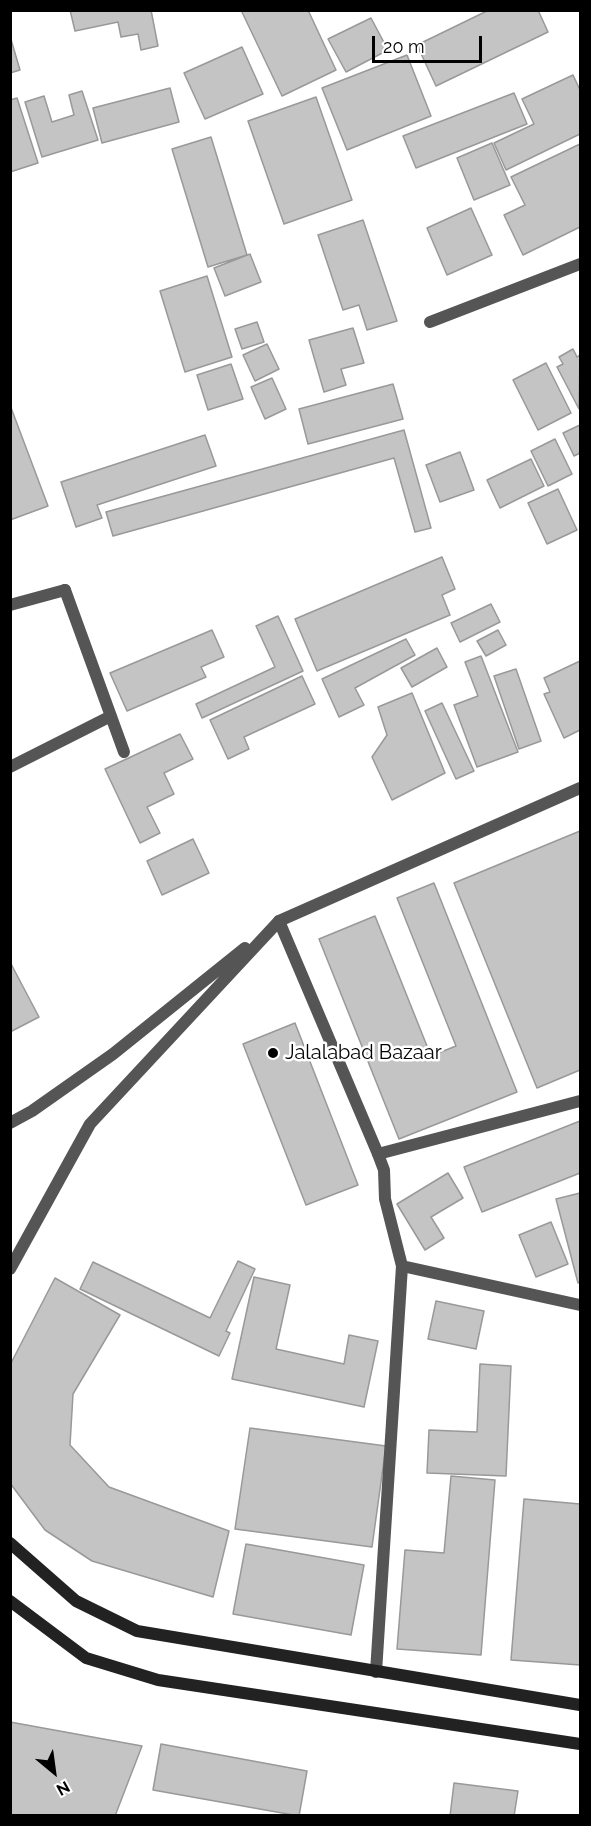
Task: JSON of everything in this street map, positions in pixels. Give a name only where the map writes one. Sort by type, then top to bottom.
[{"type":"main road","points":[[10,1543],[76,1601],[137,1631],[580,1706]]},
{"type":"main road","points":[[10,1600],[86,1658],[158,1680],[580,1744]]},
{"type":"street","points":[[430,322],[580,264]]},
{"type":"street","points":[[10,605],[66,590],[124,752]]},
{"type":"street","points":[[10,767],[111,716]]},
{"type":"street","points":[[10,1123],[32,1111],[113,1054],[279,921],[580,789]]},
{"type":"street","points":[[279,921],[384,1170],[385,1199],[402,1266],[376,1672]]},
{"type":"street","points":[[10,1269],[90,1124],[279,921]]},
{"type":"street","points":[[378,1154],[580,1101]]},
{"type":"street","points":[[402,1266],[580,1305]]},
{"type":"building","points":[[70,10],[151,10],[158,46],[141,50],[138,34],[121,37],[118,22],[75,31]]},
{"type":"building","points":[[241,10],[308,10],[336,70],[282,96]]},
{"type":"building","points":[[489,10],[538,10],[548,32],[436,86],[417,45]]},
{"type":"building","points":[[371,18],[388,50],[346,72],[328,39]]},
{"type":"building","points":[[10,36],[20,70],[10,73]]},
{"type":"building","points":[[242,47],[263,94],[205,119],[184,73]]},
{"type":"building","points":[[407,55],[431,116],[347,150],[322,88]]},
{"type":"building","points":[[573,75],[580,90],[580,134],[506,170],[494,143],[534,124],[522,99]]},
{"type":"building","points":[[170,88],[179,122],[102,143],[93,108]]},
{"type":"building","points":[[82,91],[98,140],[42,157],[25,102],[44,96],[52,122],[74,115],[69,95]]},
{"type":"building","points":[[514,93],[527,124],[416,168],[403,136]]},
{"type":"building","points":[[316,97],[352,200],[284,224],[248,121]]},
{"type":"building","points":[[17,98],[38,163],[10,172],[10,100]]},
{"type":"building","points":[[211,137],[247,255],[208,267],[172,149]]},
{"type":"building","points":[[492,143],[510,185],[474,200],[457,158]]},
{"type":"building","points":[[580,144],[580,227],[523,255],[504,215],[525,205],[511,177]]},
{"type":"building","points":[[471,208],[492,255],[447,275],[427,228]]},
{"type":"building","points":[[363,220],[397,321],[367,330],[359,305],[343,310],[318,235]]},
{"type":"building","points":[[250,254],[261,282],[225,296],[214,268]]},
{"type":"building","points":[[207,276],[232,357],[185,372],[160,291]]},
{"type":"building","points":[[257,322],[264,342],[242,349],[235,329]]},
{"type":"building","points":[[353,328],[364,363],[341,369],[346,385],[324,392],[309,340]]},
{"type":"building","points":[[267,344],[279,369],[255,381],[243,355]]},
{"type":"building","points":[[573,349],[577,357],[580,355],[579,409],[557,367],[563,364],[559,357]]},
{"type":"building","points":[[546,363],[571,413],[538,430],[513,380]]},
{"type":"building","points":[[231,364],[243,399],[208,410],[197,375]]},
{"type":"building","points":[[272,378],[286,409],[265,419],[251,387]]},
{"type":"building","points":[[393,384],[403,419],[308,444],[299,409]]},
{"type":"building","points":[[10,405],[48,506],[10,520]]},
{"type":"building","points":[[580,425],[580,453],[574,456],[563,433]]},
{"type":"building","points":[[404,430],[431,528],[415,532],[394,458],[113,536],[106,512]]},
{"type":"building","points":[[205,435],[216,466],[97,505],[102,518],[76,527],[61,482]]},
{"type":"building","points":[[555,439],[572,474],[548,486],[531,451]]},
{"type":"building","points":[[460,452],[474,490],[440,502],[426,465]]},
{"type":"building","points":[[531,459],[544,486],[500,508],[487,480]]},
{"type":"building","points":[[558,489],[577,530],[547,544],[528,503]]},
{"type":"building","points":[[442,557],[455,589],[442,595],[450,615],[317,671],[295,619]]},
{"type":"building","points":[[491,604],[500,622],[460,642],[451,623]]},
{"type":"building","points":[[278,616],[303,671],[202,718],[196,704],[275,667],[256,626]]},
{"type":"building","points":[[212,630],[224,657],[201,667],[206,677],[127,711],[110,673]]},
{"type":"building","points":[[498,630],[506,645],[486,656],[477,641]]},
{"type":"building","points":[[406,639],[415,655],[355,688],[364,705],[339,717],[322,679]]},
{"type":"building","points":[[437,648],[447,667],[412,687],[401,668]]},
{"type":"building","points":[[481,656],[518,752],[477,767],[454,705],[478,696],[465,662]]},
{"type":"building","points":[[580,661],[580,730],[564,738],[544,694],[550,692],[544,678]]},
{"type":"building","points":[[516,669],[541,741],[519,749],[494,676]]},
{"type":"building","points":[[302,676],[315,704],[244,737],[249,749],[228,759],[210,720]]},
{"type":"building","points":[[412,693],[445,773],[392,800],[372,757],[387,735],[378,707]]},
{"type":"building","points":[[442,703],[474,771],[456,779],[425,711]]},
{"type":"building","points":[[180,734],[193,759],[164,773],[174,794],[147,807],[160,833],[140,843],[105,769]]},
{"type":"building","points":[[580,831],[580,1070],[537,1088],[454,883]]},
{"type":"building","points":[[193,839],[209,873],[162,895],[147,861]]},
{"type":"building","points":[[434,883],[517,1092],[399,1139],[319,939],[375,916],[431,1056],[456,1046],[397,898]]},
{"type":"building","points":[[10,962],[39,1017],[10,1032]]},
{"type":"building","points":[[295,1023],[358,1185],[306,1205],[243,1044]]},
{"type":"building","points":[[580,1121],[580,1173],[482,1212],[464,1167]]},
{"type":"building","points":[[448,1173],[463,1198],[431,1217],[444,1238],[425,1250],[397,1204]]},
{"type":"building","points":[[580,1193],[580,1282],[578,1283],[556,1199]]},
{"type":"building","points":[[551,1222],[568,1264],[536,1277],[519,1235]]},
{"type":"building","points":[[238,1261],[255,1269],[226,1331],[230,1333],[219,1356],[80,1289],[93,1262],[210,1318]]},
{"type":"building","points":[[254,1277],[290,1285],[276,1349],[344,1364],[349,1335],[378,1341],[364,1407],[232,1379]]},
{"type":"building","points":[[55,1278],[120,1315],[73,1394],[70,1445],[109,1487],[229,1531],[213,1597],[92,1561],[45,1530],[10,1483],[10,1365]]},
{"type":"building","points":[[436,1301],[484,1311],[476,1349],[428,1339]]},
{"type":"building","points":[[480,1364],[511,1366],[506,1476],[427,1473],[429,1430],[477,1432]]},
{"type":"building","points":[[250,1428],[386,1446],[372,1547],[235,1529]]},
{"type":"building","points":[[451,1476],[495,1480],[481,1655],[397,1649],[405,1550],[444,1553]]},
{"type":"building","points":[[524,1499],[580,1504],[580,1665],[511,1660]]},
{"type":"building","points":[[246,1544],[364,1565],[351,1635],[233,1614]]},
{"type":"building","points":[[10,1722],[142,1746],[115,1816],[10,1816]]},
{"type":"building","points":[[161,1744],[307,1771],[299,1816],[153,1790]]},
{"type":"building","points":[[454,1783],[518,1791],[514,1816],[450,1816]]},
{"type":"place","name":"Jalalabad Bazaar","points":[[273,1053]]}]
